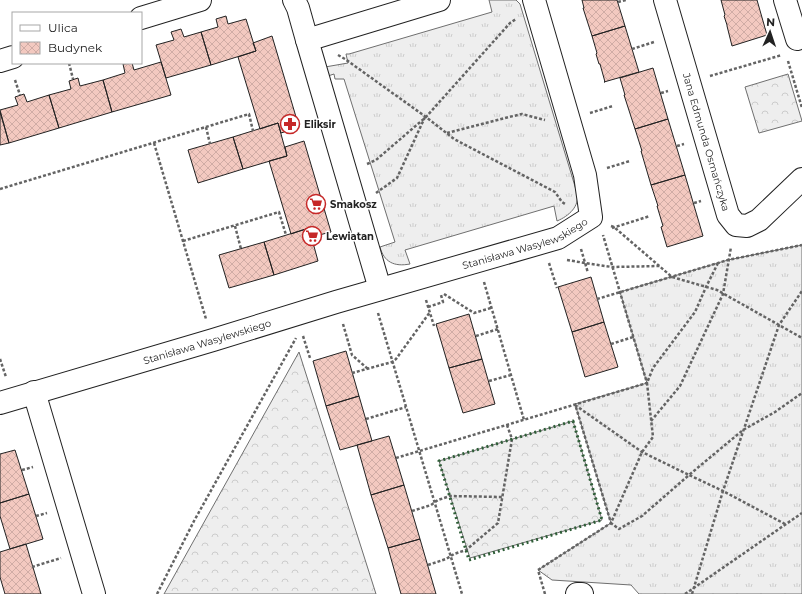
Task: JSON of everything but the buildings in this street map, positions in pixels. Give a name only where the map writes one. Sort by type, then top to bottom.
[{"type":"street","points":[[142,18],[200,0]]},
{"type":"street","points":[[294,0],[298,8],[356,208],[377,290]]},
{"type":"street","points":[[307,40],[439,0]]},
{"type":"street","name":"Jana Edmunda Osmańczyka","points":[[665,0],[728,215],[736,225],[747,226],[759,220],[802,179]]},
{"type":"street","points":[[785,0],[791,46]]},
{"type":"street","name":"Stanisława Wasylewskiego","points":[[0,403],[213,340],[299,322],[336,302],[558,238],[597,223],[534,2]]},
{"type":"street","points":[[0,61],[12,57]]},
{"type":"street","points":[[34,392],[94,594]]},
{"type":"street","points":[[577,594],[582,594]]},
{"type":"path","points":[[618,2],[626,0]]},
{"type":"path","points":[[345,172],[376,160],[426,116],[510,23],[534,2]]},
{"type":"path","points":[[307,40],[345,59],[426,116],[454,139],[555,192],[562,202],[597,223],[614,227],[672,277],[717,290],[802,338]]},
{"type":"path","points":[[661,93],[690,84],[696,80],[791,46]]},
{"type":"path","points":[[788,61],[802,108]]},
{"type":"path","points":[[69,64],[73,79]]},
{"type":"path","points":[[0,189],[249,114],[253,131]]},
{"type":"path","points":[[447,133],[522,114],[555,123],[568,120]]},
{"type":"path","points":[[356,208],[397,178],[426,116]]},
{"type":"path","points":[[206,127],[210,144]]},
{"type":"path","points":[[154,143],[213,340]]},
{"type":"path","points":[[183,241],[279,212],[286,235]]},
{"type":"path","points":[[597,223],[614,227],[650,216]]},
{"type":"path","points":[[545,594],[538,570],[611,523],[642,452],[653,437],[647,383],[620,292],[597,223]]},
{"type":"path","points":[[235,226],[241,249]]},
{"type":"path","points":[[597,299],[728,260],[802,245]]},
{"type":"path","points":[[562,259],[612,267],[660,266]]},
{"type":"path","points":[[651,421],[680,386],[723,294],[728,260]]},
{"type":"path","points":[[477,261],[524,420]]},
{"type":"path","points":[[647,383],[653,368],[695,312],[718,263]]},
{"type":"path","points":[[419,278],[434,326]]},
{"type":"path","points":[[377,290],[376,306],[462,594]]},
{"type":"path","points":[[692,594],[723,491],[779,325],[802,291]]},
{"type":"path","points":[[440,292],[474,313],[491,308]]},
{"type":"path","points":[[336,302],[352,354],[369,369]]},
{"type":"path","points":[[352,373],[392,362],[396,359],[430,312]]},
{"type":"path","points":[[299,322],[310,358]]},
{"type":"path","points":[[157,594],[299,322]]},
{"type":"path","points":[[476,336],[498,330]]},
{"type":"path","points":[[611,344],[633,337]]},
{"type":"path","points":[[489,381],[511,375]]},
{"type":"path","points":[[396,458],[647,383]]},
{"type":"path","points":[[575,404],[611,523],[619,529],[642,516],[744,430],[775,412],[802,393]]},
{"type":"path","points":[[575,404],[642,452],[723,491],[785,524]]},
{"type":"path","points":[[366,419],[406,407]]},
{"type":"path","points":[[428,565],[466,550],[498,523],[512,439],[507,424]]},
{"type":"path","points":[[412,511],[431,505],[438,500],[450,496],[502,497]]},
{"type":"path","points":[[685,594],[802,513]]},
{"type":"path","points":[[32,566],[82,552]]},
{"type":"green space","points":[[489,0],[516,0],[520,4],[577,193],[577,202],[573,210],[557,221],[554,206],[405,250],[410,264],[395,264],[387,260],[380,247],[395,242],[344,79],[335,79],[334,74],[328,76],[325,67],[348,63],[346,54],[492,12]]},
{"type":"green space","points":[[788,74],[802,121],[759,133],[745,87]]},
{"type":"green space","points":[[802,245],[802,594],[639,594],[631,585],[552,580],[538,570],[611,523],[575,404],[647,383],[620,292],[728,260]]},
{"type":"green space","points":[[299,352],[376,594],[164,594]]},
{"type":"green space","points":[[573,421],[602,520],[470,558],[439,461]]},
{"type":"hedge","points":[[573,421],[602,520],[469,560],[439,461],[573,421]]},
{"type":"place","name":"Eliksir","points":[[290,124]]},
{"type":"place","name":"Smakosz","points":[[316,204]]},
{"type":"place","name":"Lewiatan","points":[[312,236]]}]
